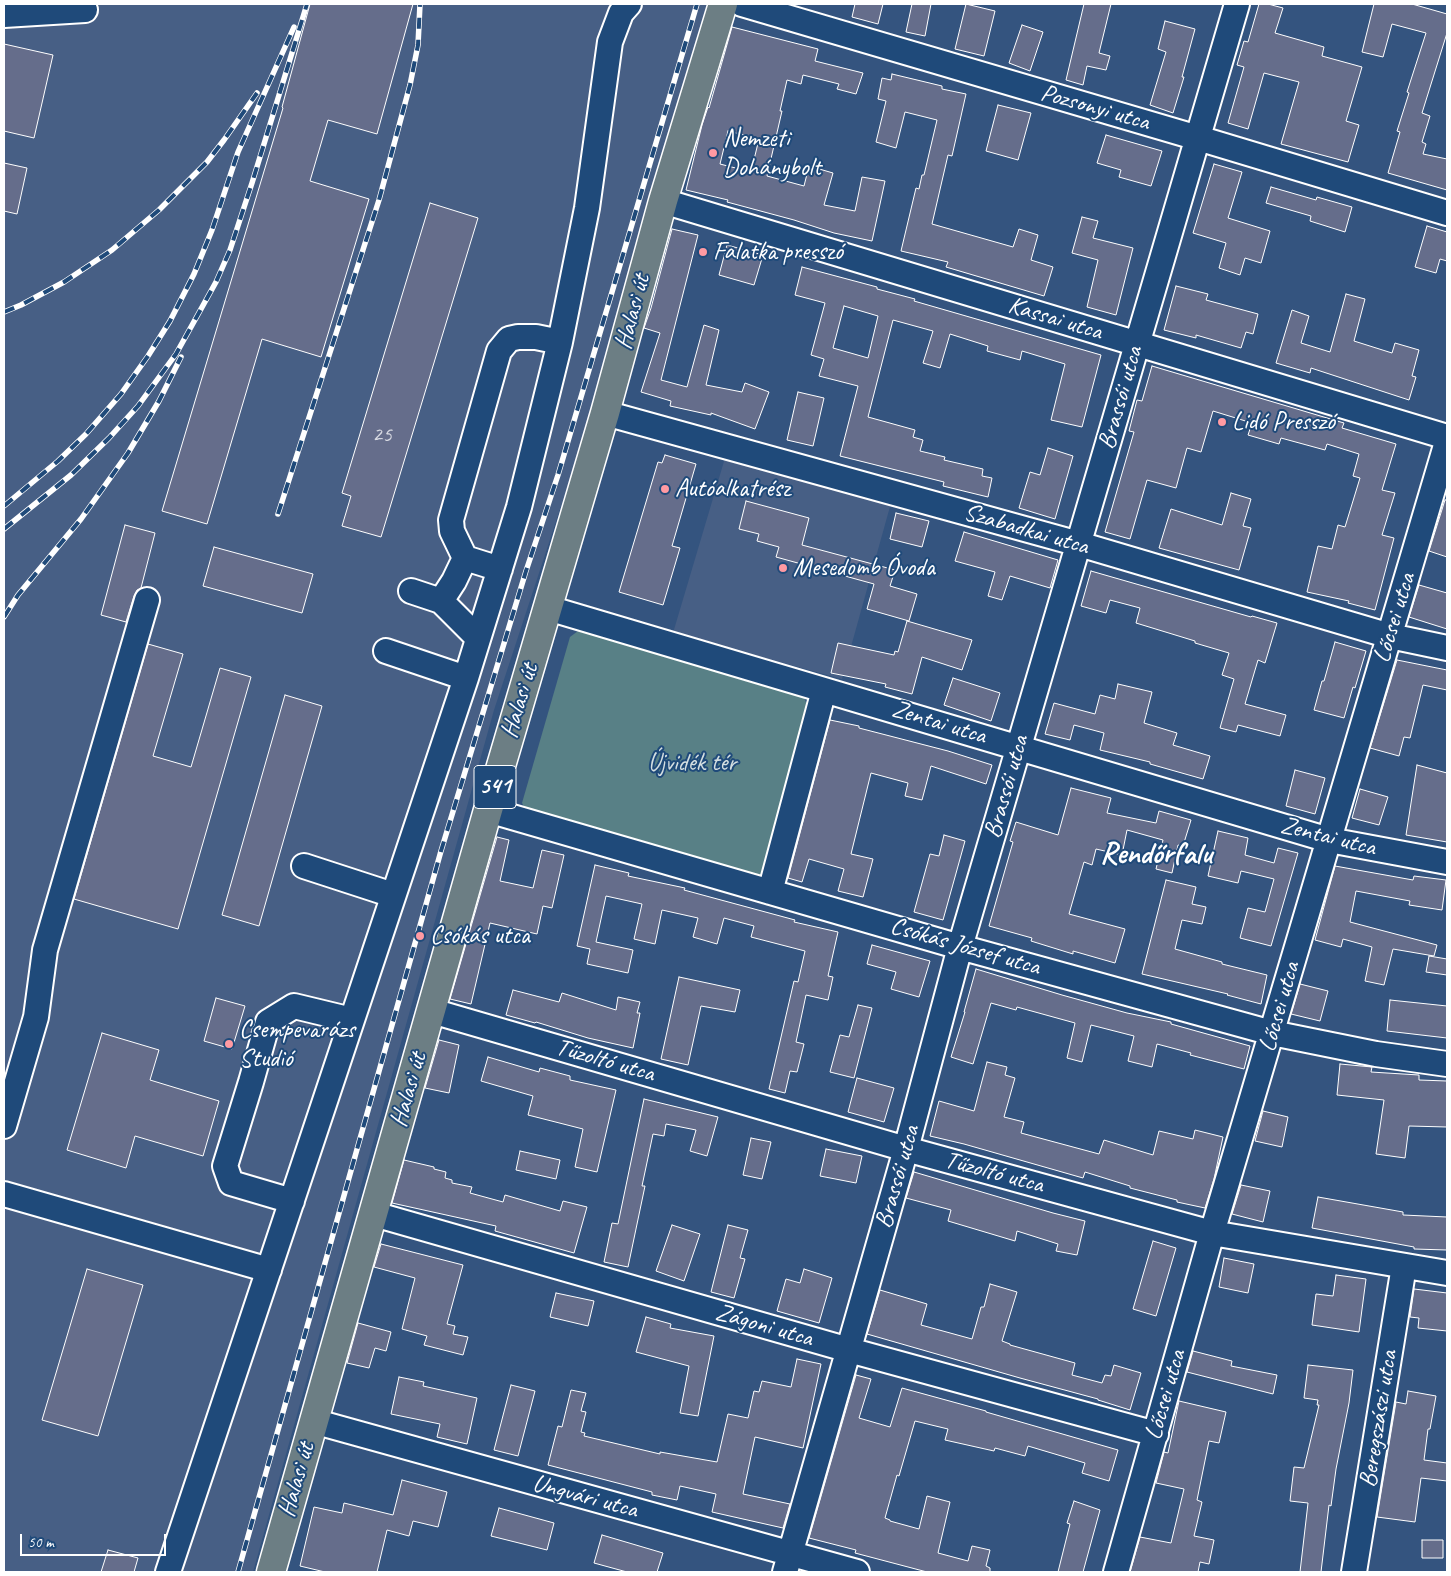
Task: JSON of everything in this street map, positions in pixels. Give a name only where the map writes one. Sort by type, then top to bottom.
[{"type":"main road","name":"Halasi út","points":[[271,1572],[488,810],[605,413],[663,201],[723,4]]},
{"type":"street","points":[[168,1572],[466,678],[519,507],[560,342],[587,208],[610,42],[621,13],[629,4]]},
{"type":"street","name":"Pozsonyi utca","points":[[742,4],[1447,213]]},
{"type":"street","name":"Brassói utca","points":[[788,1563],[906,1148],[960,947],[1237,4]]},
{"type":"street","points":[[4,14],[85,10]]},
{"type":"street","name":"Kassai utca","points":[[663,201],[1447,437]]},
{"type":"street","points":[[500,569],[465,558],[452,531],[451,520],[499,351],[509,339],[518,337],[536,337],[560,342]]},
{"type":"street","name":"Szabadkai utca","points":[[605,413],[1078,544],[1390,636],[1447,648]]},
{"type":"street","name":"Lőcsei utca","points":[[1116,1572],[1212,1233],[1447,442]]},
{"type":"street","points":[[441,601],[454,581],[465,558]]},
{"type":"street","points":[[411,591],[441,601],[478,638]]},
{"type":"street","points":[[4,1126],[36,1017],[45,950],[147,600]]},
{"type":"street","name":"Zentai utca","points":[[548,608],[1329,840],[1447,862]]},
{"type":"street","points":[[386,651],[466,678]]},
{"type":"street","points":[[770,892],[824,690]]},
{"type":"street","name":"Csókás József utca","points":[[488,810],[960,947],[1272,1033],[1376,1054],[1447,1064]]},
{"type":"street","points":[[304,866],[393,895]]},
{"type":"street","points":[[292,1201],[231,1183],[225,1166],[268,1022],[294,1006],[352,1020]]},
{"type":"street","name":"Tűzoltó utca","points":[[432,1011],[906,1148],[1212,1233],[1447,1273]]},
{"type":"street","points":[[4,1194],[268,1270]]},
{"type":"street","name":"Zágoni utca","points":[[374,1214],[848,1350],[1156,1434]]},
{"type":"street","name":"Beregszászi utca","points":[[1354,1572],[1404,1266]]},
{"type":"street","name":"Ungvári utca","points":[[313,1420],[788,1563],[856,1572]]},
{"type":"shaded area","points":[[4,4],[726,4],[494,710],[253,1572],[4,1572]]},
{"type":"shaded area","name":"Mesedomb Óvoda","points":[[725,458],[891,503],[842,679],[673,633]]},
{"type":"green space","name":"Újvidék tér","points":[[578,631],[803,694],[810,714],[768,874],[759,882],[528,814],[522,803],[570,637]]},
{"type":"building","points":[[310,4],[413,4],[377,134],[328,120],[310,181],[369,199],[321,357],[262,339],[207,524],[162,511],[283,108]]},
{"type":"building","points":[[855,4],[883,4],[878,24],[852,17]]},
{"type":"building","points":[[912,4],[931,4],[925,36],[906,32]]},
{"type":"building","points":[[966,4],[995,11],[984,56],[955,49]]},
{"type":"building","points":[[1084,4],[1111,4],[1099,53],[1110,56],[1106,70],[1087,66],[1083,85],[1066,80]]},
{"type":"building","points":[[1259,4],[1283,8],[1275,33],[1324,47],[1322,56],[1362,67],[1346,121],[1359,125],[1348,162],[1281,144],[1299,82],[1264,73],[1248,129],[1228,123],[1244,67],[1237,65],[1244,41],[1248,42]]},
{"type":"building","points":[[1374,4],[1412,4],[1447,14],[1447,33],[1422,113],[1430,116],[1422,142],[1426,144],[1423,154],[1447,159],[1447,190],[1388,173],[1400,132],[1397,131],[1409,93],[1407,92],[1426,33],[1392,24],[1383,57],[1362,52]]},
{"type":"building","points":[[1165,21],[1195,29],[1182,77],[1184,77],[1173,113],[1150,105],[1166,52],[1158,49]]},
{"type":"building","points":[[1022,25],[1043,32],[1030,71],[1009,63]]},
{"type":"building","points":[[732,27],[818,49],[815,61],[863,73],[856,94],[837,89],[839,84],[803,75],[801,84],[787,80],[767,176],[804,186],[809,166],[833,173],[824,205],[855,211],[862,177],[885,181],[872,241],[834,233],[727,202],[728,200],[686,190],[702,125],[709,108]],"holes":[[[728,131],[759,139],[751,172],[720,164]]]},
{"type":"building","points":[[4,44],[53,55],[34,138],[4,131]]},
{"type":"building","points":[[892,74],[966,94],[952,156],[948,155],[932,224],[1013,247],[1019,229],[1038,235],[1031,260],[1053,267],[1044,296],[946,267],[948,262],[901,251],[916,188],[919,189],[922,175],[924,175],[937,120],[905,112],[896,148],[876,142],[886,101],[878,99],[882,78],[891,80]]},
{"type":"building","points":[[998,105],[1031,113],[1018,160],[986,151]]},
{"type":"building","points":[[1106,135],[1162,151],[1151,186],[1119,177],[1121,170],[1097,163]]},
{"type":"building","points":[[4,163],[27,168],[17,214],[4,211]]},
{"type":"building","points":[[1214,164],[1242,172],[1228,218],[1270,231],[1261,263],[1245,258],[1240,275],[1219,268],[1226,243],[1193,233]]},
{"type":"building","points":[[1271,187],[1316,200],[1317,197],[1352,207],[1345,232],[1310,221],[1311,216],[1266,203]]},
{"type":"building","points":[[430,203],[478,218],[381,537],[342,526],[351,496],[342,493]]},
{"type":"building","points":[[1082,217],[1098,221],[1093,238],[1133,248],[1116,315],[1087,307],[1098,260],[1072,253]]},
{"type":"building","points":[[1427,226],[1447,232],[1447,261],[1440,259],[1436,273],[1415,267]]},
{"type":"building","points":[[672,229],[698,235],[661,380],[687,387],[704,325],[719,330],[706,385],[742,392],[745,383],[769,392],[755,429],[711,413],[711,415],[670,406],[671,401],[641,392],[660,333],[644,328]]},
{"type":"building","points":[[727,245],[763,255],[754,285],[719,275]]},
{"type":"building","points":[[802,267],[877,287],[877,289],[915,299],[914,301],[1101,355],[1082,427],[1051,420],[1065,364],[1022,351],[1020,360],[987,351],[988,346],[950,334],[940,368],[923,363],[933,331],[893,320],[868,417],[915,430],[913,437],[923,440],[920,451],[945,457],[944,460],[983,469],[982,476],[992,478],[988,497],[943,486],[944,482],[840,456],[858,386],[819,376],[824,359],[811,355],[825,303],[795,295]],"holes":[[[844,306],[878,316],[868,358],[833,348]]]},
{"type":"building","points":[[1176,286],[1208,294],[1206,300],[1258,314],[1253,334],[1246,332],[1241,348],[1196,335],[1196,338],[1164,330]]},
{"type":"building","points":[[1346,294],[1365,299],[1354,341],[1392,353],[1395,343],[1419,350],[1412,376],[1416,377],[1409,400],[1311,368],[1310,373],[1276,363],[1292,310],[1309,316],[1301,343],[1330,352]]},
{"type":"building","points":[[1152,366],[1344,423],[1342,428],[1396,444],[1382,490],[1395,493],[1382,535],[1394,538],[1375,610],[1348,603],[1349,601],[1307,592],[1318,546],[1332,549],[1338,525],[1345,527],[1360,478],[1353,476],[1359,454],[1327,444],[1325,450],[1281,438],[1279,444],[1248,435],[1252,423],[1213,411],[1201,452],[1187,448],[1176,488],[1147,480],[1130,539],[1105,532],[1134,432],[1129,431],[1137,400],[1142,401]]},
{"type":"building","points":[[798,392],[824,398],[813,446],[787,440]]},
{"type":"building","points":[[1048,448],[1073,456],[1055,519],[1019,508],[1030,472],[1040,475]]},
{"type":"building","points":[[665,455],[696,464],[672,546],[680,548],[663,605],[619,592],[658,462],[662,463]]},
{"type":"building","points":[[1231,493],[1251,499],[1243,526],[1251,528],[1239,570],[1159,548],[1171,509],[1222,525]]},
{"type":"building","points":[[1445,500],[1447,500],[1447,557],[1429,551]]},
{"type":"building","points":[[746,501],[809,518],[802,545],[895,570],[890,586],[917,594],[909,621],[867,609],[874,584],[776,557],[779,547],[757,541],[759,534],[739,529]]},
{"type":"building","points":[[896,513],[929,521],[922,547],[890,539]]},
{"type":"building","points":[[125,525],[155,533],[141,588],[137,590],[134,596],[126,622],[101,615]]},
{"type":"building","points":[[964,532],[1058,560],[1050,588],[1010,576],[1002,600],[988,596],[995,572],[955,561]]},
{"type":"building","points":[[214,547],[313,574],[302,613],[203,586]]},
{"type":"building","points":[[1091,571],[1277,623],[1265,663],[1258,660],[1245,704],[1286,715],[1280,736],[1238,725],[1236,732],[1220,728],[1234,679],[1222,675],[1229,653],[1136,623],[1140,608],[1110,600],[1106,613],[1081,606]]},
{"type":"building","points":[[1419,585],[1447,593],[1447,629],[1409,617]]},
{"type":"building","points":[[907,621],[972,640],[962,670],[922,657],[912,694],[885,687],[886,684],[831,673],[838,643],[894,655],[895,651],[898,652]]},
{"type":"building","points":[[1335,642],[1366,651],[1344,718],[1314,710]]},
{"type":"building","points":[[148,644],[183,654],[153,756],[191,767],[220,668],[251,677],[178,929],[74,899]]},
{"type":"building","points":[[1397,660],[1447,670],[1447,690],[1423,685],[1410,738],[1404,737],[1399,756],[1370,748]]},
{"type":"building","points":[[953,678],[1000,693],[991,721],[944,705]]},
{"type":"building","points":[[1118,684],[1152,692],[1144,723],[1177,733],[1173,745],[1210,756],[1203,779],[1150,764],[1150,762],[1100,750],[1104,733],[1074,725],[1070,740],[1045,734],[1054,703],[1095,714],[1100,695],[1115,699]]},
{"type":"building","points":[[285,695],[322,706],[259,926],[222,915]]},
{"type":"building","points":[[830,720],[859,726],[859,728],[948,751],[992,765],[986,784],[931,766],[922,800],[905,796],[908,783],[871,773],[851,854],[873,859],[863,897],[838,891],[844,869],[809,859],[802,882],[788,878]]},
{"type":"building","points":[[1417,765],[1447,773],[1447,842],[1406,835]]},
{"type":"building","points":[[1295,770],[1325,778],[1315,814],[1286,806]]},
{"type":"building","points":[[1071,788],[1111,798],[1107,813],[1156,823],[1159,811],[1191,820],[1183,846],[1178,845],[1172,873],[1156,869],[1163,840],[1127,830],[1122,855],[1096,849],[1092,865],[1084,862],[1069,914],[1125,929],[1115,963],[1073,951],[1073,954],[1031,941],[1032,938],[989,926],[1013,842],[1010,841],[1016,822],[1058,835]]},
{"type":"building","points":[[1360,789],[1388,797],[1379,825],[1352,818]]},
{"type":"building","points":[[1218,831],[1248,838],[1245,855],[1274,863],[1278,848],[1298,853],[1271,946],[1240,938],[1248,908],[1265,912],[1274,879],[1241,871],[1238,883],[1208,876]]},
{"type":"building","points":[[944,835],[965,841],[943,920],[914,912],[930,854],[939,856]]},
{"type":"building","points":[[497,837],[509,840],[500,881],[533,888],[542,850],[564,855],[552,908],[543,906],[537,934],[490,923],[471,1004],[450,999]]},
{"type":"building","points":[[595,865],[629,873],[628,876],[685,888],[684,890],[795,920],[794,922],[838,932],[828,976],[833,977],[828,1000],[806,995],[796,1042],[804,1044],[797,1072],[790,1071],[785,1093],[769,1089],[794,981],[798,982],[805,951],[751,937],[754,926],[724,918],[717,944],[693,937],[698,918],[662,910],[655,944],[634,939],[642,904],[606,896],[596,942],[633,950],[628,973],[587,964],[590,949],[577,946]]},
{"type":"building","points":[[1335,866],[1413,880],[1414,876],[1446,880],[1442,910],[1409,905],[1410,901],[1356,891],[1350,922],[1437,945],[1434,956],[1393,949],[1384,985],[1365,981],[1372,947],[1343,939],[1341,947],[1315,940]]},
{"type":"building","points":[[1166,880],[1196,887],[1192,904],[1206,907],[1202,924],[1182,920],[1175,949],[1222,962],[1222,964],[1267,975],[1261,1004],[1228,994],[1142,974]]},
{"type":"building","points":[[872,945],[930,961],[919,997],[891,989],[896,972],[867,964]]},
{"type":"building","points":[[1429,956],[1447,959],[1447,975],[1426,972]]},
{"type":"building","points":[[976,969],[1062,995],[1127,1013],[1171,1022],[1171,1024],[1250,1046],[1244,1069],[1157,1044],[1152,1067],[1128,1061],[1134,1036],[1091,1025],[1082,1062],[1067,1058],[1075,1023],[1017,1007],[1016,1010],[991,1003],[973,1064],[951,1057]]},
{"type":"building","points":[[679,977],[740,990],[735,1012],[701,1006],[688,1065],[661,1059]]},
{"type":"building","points":[[1300,984],[1328,991],[1320,1021],[1291,1014]]},
{"type":"building","points":[[513,990],[559,1002],[562,993],[616,1010],[618,997],[640,1002],[637,1013],[640,1013],[633,1048],[588,1038],[506,1015]]},
{"type":"building","points":[[216,998],[245,1006],[232,1049],[204,1041]]},
{"type":"building","points":[[1390,1000],[1447,1006],[1447,1038],[1387,1031]]},
{"type":"building","points":[[858,1005],[872,1008],[854,1078],[830,1072],[840,1035],[849,1037]]},
{"type":"building","points":[[102,1033],[159,1050],[150,1080],[219,1101],[203,1156],[135,1136],[126,1168],[67,1150]]},
{"type":"building","points":[[439,1040],[459,1045],[449,1093],[425,1088]]},
{"type":"building","points":[[488,1057],[539,1072],[540,1068],[570,1076],[570,1080],[616,1090],[597,1172],[575,1167],[583,1129],[528,1115],[533,1096],[481,1081]]},
{"type":"building","points":[[987,1062],[1007,1067],[1005,1075],[1015,1078],[1004,1117],[1024,1122],[1021,1133],[1099,1154],[1104,1140],[1153,1155],[1159,1131],[1193,1139],[1195,1130],[1223,1137],[1214,1179],[1205,1208],[1130,1188],[1130,1186],[1085,1172],[1083,1178],[930,1136],[939,1101],[974,1111]]},
{"type":"building","points":[[1340,1064],[1372,1067],[1371,1072],[1419,1075],[1419,1080],[1447,1081],[1447,1127],[1409,1126],[1405,1158],[1376,1154],[1384,1100],[1337,1095]]},
{"type":"building","points":[[857,1078],[894,1088],[884,1122],[848,1112]]},
{"type":"building","points":[[644,1099],[718,1117],[707,1156],[690,1151],[696,1130],[666,1124],[664,1136],[653,1134],[642,1186],[645,1186],[628,1267],[604,1262],[612,1223],[618,1224]]},
{"type":"building","points":[[1263,1111],[1288,1117],[1282,1147],[1255,1141]]},
{"type":"building","points":[[751,1138],[771,1142],[762,1179],[743,1175]]},
{"type":"building","points":[[826,1149],[862,1156],[856,1183],[820,1176]]},
{"type":"building","points":[[520,1151],[560,1160],[556,1179],[516,1170]]},
{"type":"building","points":[[404,1160],[434,1167],[434,1169],[446,1172],[445,1178],[452,1180],[452,1183],[472,1187],[470,1193],[503,1202],[505,1195],[560,1211],[563,1201],[587,1207],[574,1253],[495,1231],[496,1226],[392,1203]]},
{"type":"building","points":[[914,1172],[1085,1221],[1077,1255],[1056,1251],[1058,1244],[1017,1231],[1015,1241],[948,1221],[951,1210],[906,1198]]},
{"type":"building","points":[[1241,1185],[1270,1191],[1263,1222],[1232,1214]]},
{"type":"building","points":[[1318,1197],[1403,1212],[1403,1215],[1447,1217],[1447,1250],[1414,1249],[1414,1247],[1312,1228]]},
{"type":"building","points":[[672,1225],[700,1234],[684,1281],[656,1271]]},
{"type":"building","points":[[728,1225],[748,1230],[740,1258],[745,1259],[734,1298],[711,1292]]},
{"type":"building","points":[[1153,1241],[1176,1248],[1156,1316],[1133,1309]]},
{"type":"building","points":[[381,1244],[463,1265],[447,1324],[455,1326],[453,1334],[468,1337],[463,1355],[424,1345],[427,1336],[402,1329],[415,1278],[374,1267]]},
{"type":"building","points":[[1224,1258],[1254,1264],[1248,1293],[1219,1287]]},
{"type":"building","points":[[87,1269],[143,1285],[98,1436],[42,1420]]},
{"type":"building","points":[[804,1269],[832,1278],[819,1323],[777,1311],[786,1279],[800,1283]]},
{"type":"building","points":[[1336,1275],[1366,1279],[1359,1332],[1312,1325],[1316,1294],[1333,1296]]},
{"type":"building","points":[[990,1284],[1017,1292],[1002,1341],[1010,1345],[1075,1363],[1072,1375],[1102,1383],[1105,1375],[1111,1376],[1114,1365],[1141,1373],[1130,1410],[1098,1399],[867,1334],[880,1290],[927,1304],[921,1325],[972,1339]]},
{"type":"building","points":[[1414,1289],[1447,1293],[1447,1331],[1418,1328],[1419,1318],[1410,1317]]},
{"type":"building","points":[[556,1293],[594,1301],[588,1326],[550,1317]]},
{"type":"building","points":[[646,1317],[671,1324],[670,1328],[714,1336],[698,1416],[680,1413],[689,1366],[636,1352]]},
{"type":"building","points":[[358,1323],[391,1332],[386,1351],[375,1348],[369,1368],[347,1363]]},
{"type":"building","points":[[1193,1351],[1232,1361],[1231,1366],[1277,1375],[1273,1394],[1187,1372]]},
{"type":"building","points":[[797,1359],[821,1364],[803,1448],[755,1437],[743,1494],[790,1504],[783,1528],[712,1512],[716,1494],[680,1486],[677,1500],[652,1495],[652,1492],[548,1465],[558,1426],[562,1427],[571,1390],[586,1393],[581,1411],[586,1412],[581,1432],[585,1433],[584,1436],[660,1454],[660,1452],[717,1462],[728,1414],[748,1418],[754,1391],[759,1392],[762,1381],[791,1387]]},
{"type":"building","points":[[1308,1365],[1353,1370],[1331,1506],[1329,1505],[1321,1572],[1300,1572],[1308,1503],[1290,1501],[1294,1467],[1304,1468],[1319,1405],[1317,1405],[1318,1400],[1304,1398]]},
{"type":"building","points":[[856,1375],[871,1379],[859,1418],[890,1427],[902,1388],[1118,1450],[1109,1481],[1082,1473],[1085,1463],[1028,1446],[1025,1456],[995,1448],[994,1451],[945,1440],[948,1429],[915,1421],[885,1518],[919,1529],[927,1496],[950,1502],[938,1553],[968,1561],[972,1546],[990,1550],[986,1566],[990,1568],[990,1572],[927,1572],[855,1553],[856,1550],[809,1538]]},
{"type":"building","points":[[399,1377],[424,1382],[423,1386],[477,1398],[467,1444],[437,1437],[440,1424],[391,1414]]},
{"type":"building","points":[[511,1385],[535,1391],[518,1456],[494,1450]]},
{"type":"building","points":[[1408,1391],[1436,1396],[1430,1429],[1428,1429],[1424,1460],[1447,1463],[1447,1481],[1421,1478],[1415,1522],[1377,1517],[1396,1402],[1406,1404]]},
{"type":"building","points":[[1179,1401],[1226,1412],[1219,1443],[1209,1441],[1197,1500],[1202,1502],[1194,1536],[1214,1540],[1209,1564],[1200,1562],[1198,1572],[1130,1572],[1140,1537],[1171,1543],[1184,1489],[1156,1483],[1164,1452],[1168,1453]]},
{"type":"building","points":[[402,1480],[447,1492],[438,1527],[413,1521],[409,1536],[387,1530],[377,1572],[325,1572],[300,1566],[314,1507],[342,1513],[344,1503],[393,1515]]},
{"type":"building","points":[[1074,1501],[1100,1510],[1083,1572],[1058,1572],[1070,1524],[1067,1523]]},
{"type":"building","points":[[499,1508],[554,1523],[547,1550],[491,1536]]},
{"type":"building","points":[[602,1535],[663,1553],[657,1572],[627,1572],[594,1563]]},
{"type":"building","points":[[1422,1540],[1443,1540],[1443,1558],[1422,1558]]},
{"type":"building","points":[[108,1550],[138,1558],[134,1572],[101,1572]]},
{"type":"railway","points":[[4,529],[71,475],[109,438],[138,406],[176,354],[216,282],[230,250],[307,4]]},
{"type":"railway","points":[[278,514],[379,200],[410,85],[418,45],[420,4]]},
{"type":"railway","points":[[238,1572],[441,851],[526,571],[558,475],[697,4]]},
{"type":"railway","points":[[4,506],[58,461],[86,434],[121,394],[170,321],[194,274],[212,230],[238,152],[294,27]]},
{"type":"railway","points":[[4,312],[64,282],[112,250],[159,210],[207,162],[257,93]]},
{"type":"railway","points":[[4,617],[18,595],[81,519],[128,453],[159,401],[181,357]]},
{"type":"place","name":"Nemzeti Dohánybolt","points":[[713,153]]},
{"type":"place","name":"Falatka presszó","points":[[703,252]]},
{"type":"place","name":"Lidó Presszó","points":[[1222,422]]},
{"type":"place","name":"Autóalkatrész","points":[[665,489]]},
{"type":"place","name":"Mesedomb Óvoda","points":[[783,568]]},
{"type":"place","name":"Csókás utca","points":[[420,936]]},
{"type":"place","name":"Csempevarázs Studió","points":[[229,1044]]},
{"type":"district","name":"Rendőrfalu","points":[[1156,855]]}]
